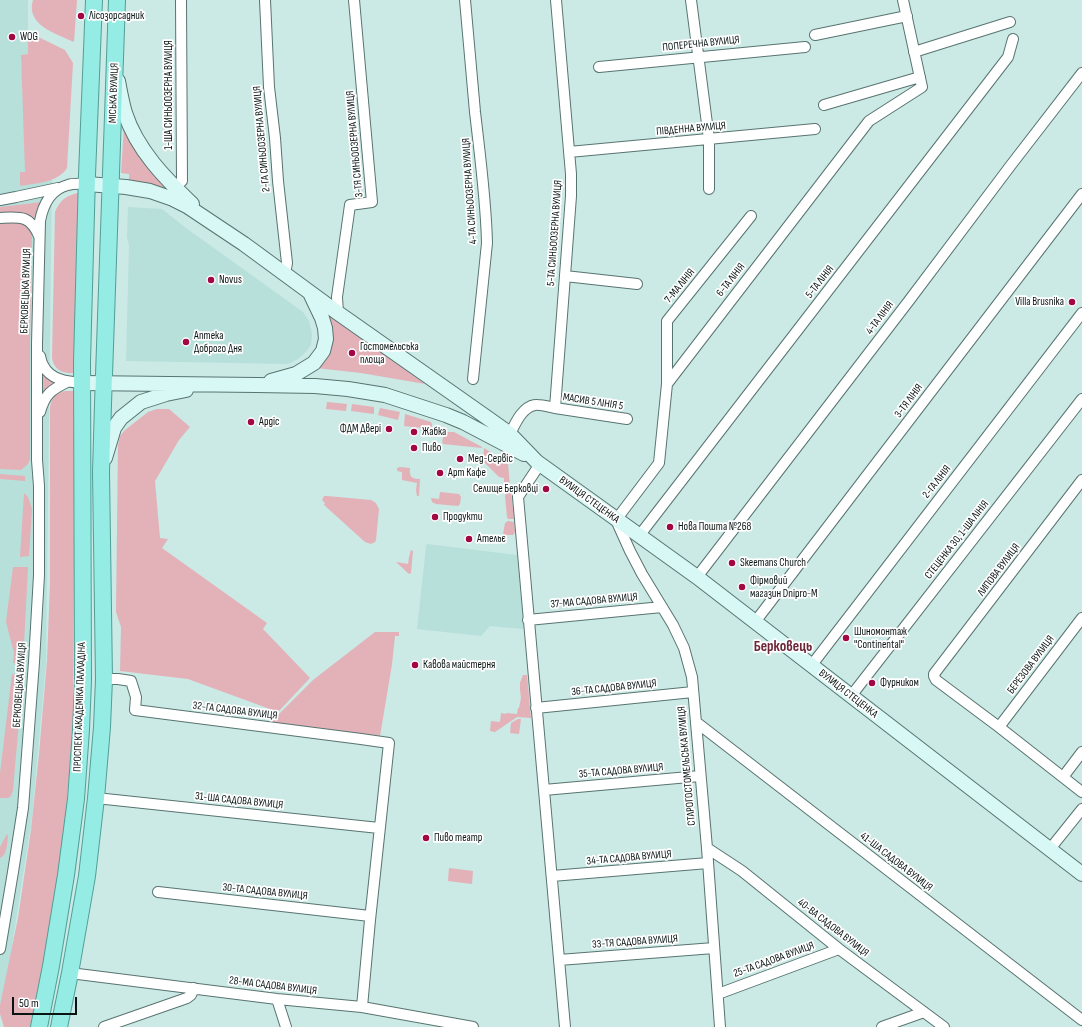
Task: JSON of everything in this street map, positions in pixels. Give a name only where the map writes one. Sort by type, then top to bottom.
[{"type":"highway","points":[[75,383],[87,184],[94,0]]},
{"type":"highway","name":"МІСЬКА ВУЛИЦЯ","points":[[111,185],[117,0]]},
{"type":"highway","points":[[104,384],[111,185]]},
{"type":"highway","name":"ПРОСПЕКТ АКАДЕМІКА ПАЛЛАДІНА","points":[[39,1027],[66,875],[76,799],[79,758],[83,674],[75,383]]},
{"type":"highway","name":"ПРОСПЕКТ АКАДЕМІКА ПАЛЛАДІНА","points":[[59,1027],[87,876],[102,726],[104,679],[101,472],[104,384]]},
{"type":"main road","points":[[115,57],[121,98],[134,134],[153,163],[204,218]]},
{"type":"main road","points":[[75,383],[257,385],[296,374],[314,363],[323,351],[326,339],[326,328],[310,293],[244,244],[187,206],[173,199],[150,191],[111,185],[87,184]]},
{"type":"main road","name":"ВУЛИЦЯ СТЕЦЕНКА","points":[[310,293],[490,419],[510,434],[537,462]]},
{"type":"main road","points":[[101,472],[114,428],[121,418],[141,402],[166,394],[213,384]]},
{"type":"main road","name":"ВУЛИЦЯ СТЕЦЕНКА","points":[[257,385],[315,386],[348,389],[385,395],[463,422],[537,462],[697,577],[1082,874]]},
{"type":"street","name":"1-ША СИНЬООЗЕРНА ВУЛИЦЯ","points":[[174,187],[182,181],[181,0]]},
{"type":"street","name":"2-ГА СИНЬООЗЕРНА ВУЛИЦЯ","points":[[266,0],[269,87],[287,262],[285,274]]},
{"type":"street","name":"3-ТЯ СИНЬООЗЕРНА ВУЛИЦЯ","points":[[338,313],[337,297],[350,205],[372,202],[354,0]]},
{"type":"street","name":"4-ТА СИНЬООЗЕРНА ВУЛИЦЯ","points":[[465,0],[487,222],[487,243],[473,379]]},
{"type":"street","name":"5-ТА СИНЬООЗЕРНА ВУЛИЦЯ","points":[[554,408],[571,196],[571,174],[556,0]]},
{"type":"street","points":[[691,0],[709,139],[709,189]]},
{"type":"street","points":[[824,105],[921,82],[903,0]]},
{"type":"street","points":[[815,35],[906,16]]},
{"type":"street","points":[[914,52],[1010,22]]},
{"type":"street","name":"5-ТА ЛІНІЯ","points":[[639,536],[1008,57],[1013,39]]},
{"type":"street","name":"ПОПЕРЕЧНА ВУЛИЦЯ","points":[[599,67],[698,56],[805,47]]},
{"type":"street","name":"4-ТА ЛІНІЯ","points":[[697,577],[1082,73]]},
{"type":"street","name":"6-ТА ЛІНІЯ","points":[[666,384],[869,121],[921,82]]},
{"type":"street","name":"ПІВДЕННА ВУЛИЦЯ","points":[[569,152],[815,129]]},
{"type":"street","points":[[0,200],[69,184],[87,184]]},
{"type":"street","name":"БЕРКОВЕЦЬКА ВУЛИЦЯ","points":[[0,949],[22,814],[34,662],[39,556],[37,344],[40,221],[42,209],[46,201],[60,187]]},
{"type":"street","name":"3-ТЯ ЛІНІЯ","points":[[755,622],[1082,194]]},
{"type":"street","name":"7-МА ЛІНІЯ","points":[[666,384],[667,321],[751,216]]},
{"type":"street","name":"БЕРКОВЕЦЬКА ВУЛИЦЯ","points":[[0,218],[21,218],[28,220],[35,227],[40,239]]},
{"type":"street","points":[[564,276],[637,284]]},
{"type":"street","name":"2-ГА ЛІНІЯ","points":[[811,666],[1082,313]]},
{"type":"street","name":"БЕРКОВЕЦЬКА ВУЛИЦЯ","points":[[37,344],[46,370],[57,379],[75,383]]},
{"type":"street","name":"БЕРКОВЕЦЬКА ВУЛИЦЯ","points":[[37,421],[42,402],[45,397],[54,389],[75,383]]},
{"type":"street","points":[[616,520],[660,463],[666,384]]},
{"type":"street","name":"СТЕЦЕНКА 30, 1-ША ЛІНІЯ","points":[[852,696],[1082,399]]},
{"type":"street","points":[[510,434],[521,414],[526,410],[535,405],[554,408]]},
{"type":"street","name":"МАСИВ 5 ЛІНІЯ 5","points":[[554,408],[627,419]]},
{"type":"street","points":[[537,462],[518,497],[566,1027]]},
{"type":"street","name":"ЛИПОВА ВУЛИЦЯ","points":[[999,727],[936,680],[934,674],[1082,480]]},
{"type":"street","name":"СТАРОГОСТОМЕЛЬСЬКА ВУЛИЦЯ","points":[[616,520],[642,574],[673,625],[684,648],[692,677],[707,848],[720,1027]]},
{"type":"street","name":"37-МА САДОВА ВУЛИЦЯ","points":[[528,620],[662,607]]},
{"type":"street","name":"БЕРЕЗОВА ВУЛИЦЯ","points":[[999,727],[1082,618]]},
{"type":"street","name":"32-ГА САДОВА ВУЛИЦЯ","points":[[104,679],[118,678],[131,681],[136,697],[135,710],[389,743],[379,828]]},
{"type":"street","name":"36-ТА САДОВА ВУЛИЦЯ","points":[[536,708],[693,692]]},
{"type":"street","name":"41-ША САДОВА ВУЛИЦЯ","points":[[696,722],[1082,1020]]},
{"type":"street","points":[[999,727],[1082,792]]},
{"type":"street","points":[[1063,777],[1082,752]]},
{"type":"street","name":"35-ТА САДОВА ВУЛИЦЯ","points":[[544,790],[700,776]]},
{"type":"street","name":"31-ША САДОВА ВУЛИЦЯ","points":[[96,798],[379,828]]},
{"type":"street","points":[[1050,849],[1082,809]]},
{"type":"street","points":[[362,1007],[379,828]]},
{"type":"street","name":"40-ВА САДОВА ВУЛИЦЯ","points":[[707,848],[742,871],[839,949],[944,1027]]},
{"type":"street","name":"34-ТА САДОВА ВУЛИЦЯ","points":[[552,876],[708,863]]},
{"type":"street","name":"30-ТА САДОВА ВУЛИЦЯ","points":[[158,892],[370,916]]},
{"type":"street","name":"33-ТЯ САДОВА ВУЛИЦЯ","points":[[559,960],[714,948]]},
{"type":"street","name":"25-ТА САДОВА ВУЛИЦЯ","points":[[718,994],[839,949]]},
{"type":"street","name":"28-МА САДОВА ВУЛИЦЯ","points":[[70,972],[277,999],[362,1007],[473,1027]]},
{"type":"street","points":[[104,1027],[187,998],[191,995],[194,988]]},
{"type":"street","points":[[277,999],[286,1027]]},
{"type":"street","points":[[882,1027],[924,1012]]},
{"type":"shaded area","points":[[0,0],[28,0],[28,54],[21,55],[21,65],[52,179],[46,663],[32,818],[7,978],[0,1005]]},
{"type":"shaded area","points":[[33,0],[77,0],[74,42],[51,32],[38,22],[32,9]]},
{"type":"shaded area","points":[[28,32],[65,50],[73,63],[67,168],[58,177],[46,182],[20,186],[20,172],[25,172],[21,55],[28,54]]},
{"type":"shaded area","points":[[124,126],[170,191],[129,182],[129,174],[121,173]]},
{"type":"shaded area","points":[[82,192],[74,373],[70,373],[63,372],[57,368],[52,358],[55,212],[62,200],[73,194]]},
{"type":"shaded area","points":[[42,202],[37,209],[34,219],[22,214],[0,214],[0,207]]},
{"type":"shaded area","points":[[128,207],[162,209],[303,312],[309,321],[312,334],[311,345],[306,352],[298,359],[288,364],[126,361],[129,245],[127,237]]},
{"type":"shaded area","points":[[0,220],[22,222],[32,232],[30,459],[28,464],[21,470],[0,469]]},
{"type":"shaded area","points":[[328,313],[425,384],[361,373],[316,368],[326,315]]},
{"type":"shaded area","points":[[39,369],[61,382],[45,389],[39,396]]},
{"type":"shaded area","points":[[65,391],[75,391],[73,726],[65,823],[52,919],[30,1027],[4,1027],[0,1014],[0,1005],[18,918],[31,830],[47,661],[50,583],[50,407],[55,396]]},
{"type":"shaded area","points":[[327,402],[347,404],[346,411],[326,409]]},
{"type":"shaded area","points":[[352,404],[374,407],[374,414],[351,411]]},
{"type":"shaded area","points":[[380,408],[400,412],[398,420],[378,415]]},
{"type":"shaded area","points":[[157,409],[169,409],[190,427],[179,440],[155,481],[160,538],[168,539],[162,548],[267,623],[263,629],[310,678],[278,712],[188,679],[120,671],[121,627],[116,612],[118,445],[120,436],[125,430],[148,412]]},
{"type":"shaded area","points":[[405,414],[431,422],[431,429],[404,426]]},
{"type":"shaded area","points":[[447,432],[454,432],[482,448],[443,444],[443,438]]},
{"type":"shaded area","points":[[484,448],[508,463],[510,487],[506,487],[504,485],[504,478],[499,477],[483,461]]},
{"type":"shaded area","points":[[397,468],[410,468],[410,474],[412,477],[415,479],[420,479],[419,496],[417,496],[416,490],[417,483],[402,480],[402,472],[397,471]]},
{"type":"shaded area","points":[[0,474],[25,476],[25,481],[0,479]]},
{"type":"shaded area","points":[[511,491],[514,519],[508,519],[505,496],[506,492]]},
{"type":"shaded area","points":[[440,492],[459,494],[461,497],[460,504],[458,506],[436,504],[432,502],[431,498],[439,499]]},
{"type":"shaded area","points":[[24,493],[28,497],[32,509],[29,556],[20,557]]},
{"type":"shaded area","points":[[324,496],[371,500],[376,503],[379,509],[375,542],[371,544],[365,542],[324,505],[325,503],[322,500]]},
{"type":"shaded area","points":[[508,521],[514,522],[515,532],[513,535],[503,534],[505,523]]},
{"type":"shaded area","points":[[427,544],[517,555],[524,629],[490,626],[481,636],[417,629]]},
{"type":"shaded area","points":[[411,550],[413,551],[411,573],[409,574],[396,562],[408,564]]},
{"type":"shaded area","points":[[13,567],[28,567],[23,664],[13,663],[14,653],[6,622]]},
{"type":"shaded area","points":[[375,632],[399,632],[399,636],[395,636],[380,736],[374,735],[374,737],[267,726],[313,680]]},
{"type":"shaded area","points":[[12,674],[23,675],[13,790],[11,796],[8,798],[0,798],[0,773]]},
{"type":"shaded area","points":[[523,675],[527,675],[531,718],[517,717],[495,732],[490,731],[491,721],[500,722],[501,713],[517,714],[521,698],[520,683]]},
{"type":"shaded area","points":[[521,719],[519,734],[510,733],[511,723]]},
{"type":"shaded area","points":[[7,834],[6,849],[0,858],[0,847]]},
{"type":"shaded area","points":[[449,868],[473,871],[472,884],[448,881]]},
{"type":"place","name":"Лісозорсадник","points":[[81,16]]},
{"type":"place","name":"WOG","points":[[12,37]]},
{"type":"place","name":"Novus","points":[[211,280]]},
{"type":"place","name":"Villa Brusnika","points":[[1072,302]]},
{"type":"place","name":"Аптека Доброго Дня","points":[[186,342]]},
{"type":"place","name":"Гостомельська площа","points":[[352,353]]},
{"type":"place","name":"Ардіс","points":[[251,422]]},
{"type":"place","name":"ФДМ Двері","points":[[389,429]]},
{"type":"place","name":"Жабка","points":[[414,432]]},
{"type":"place","name":"Пиво","points":[[414,448]]},
{"type":"place","name":"Мед-Сервіс","points":[[460,459]]},
{"type":"place","name":"Арт Кафе","points":[[440,473]]},
{"type":"place","name":"Селище Берковці","points":[[546,489]]},
{"type":"place","name":"Продукти","points":[[435,517]]},
{"type":"place","name":"Нова Пошта №268","points":[[670,527]]},
{"type":"place","name":"Ательє","points":[[469,539]]},
{"type":"place","name":"Skeemans Church","points":[[732,563]]},
{"type":"place","name":"Фірмовий магазин Dnipro-M","points":[[742,587]]},
{"type":"place","name":"Шиномонтаж \"Continental\"","points":[[846,638]]},
{"type":"place","name":"Кавова майстерня","points":[[415,665]]},
{"type":"place","name":"Фурником","points":[[872,683]]},
{"type":"place","name":"Пиво театр","points":[[426,838]]},
{"type":"district","name":"Берковець","points":[[783,647]]}]
